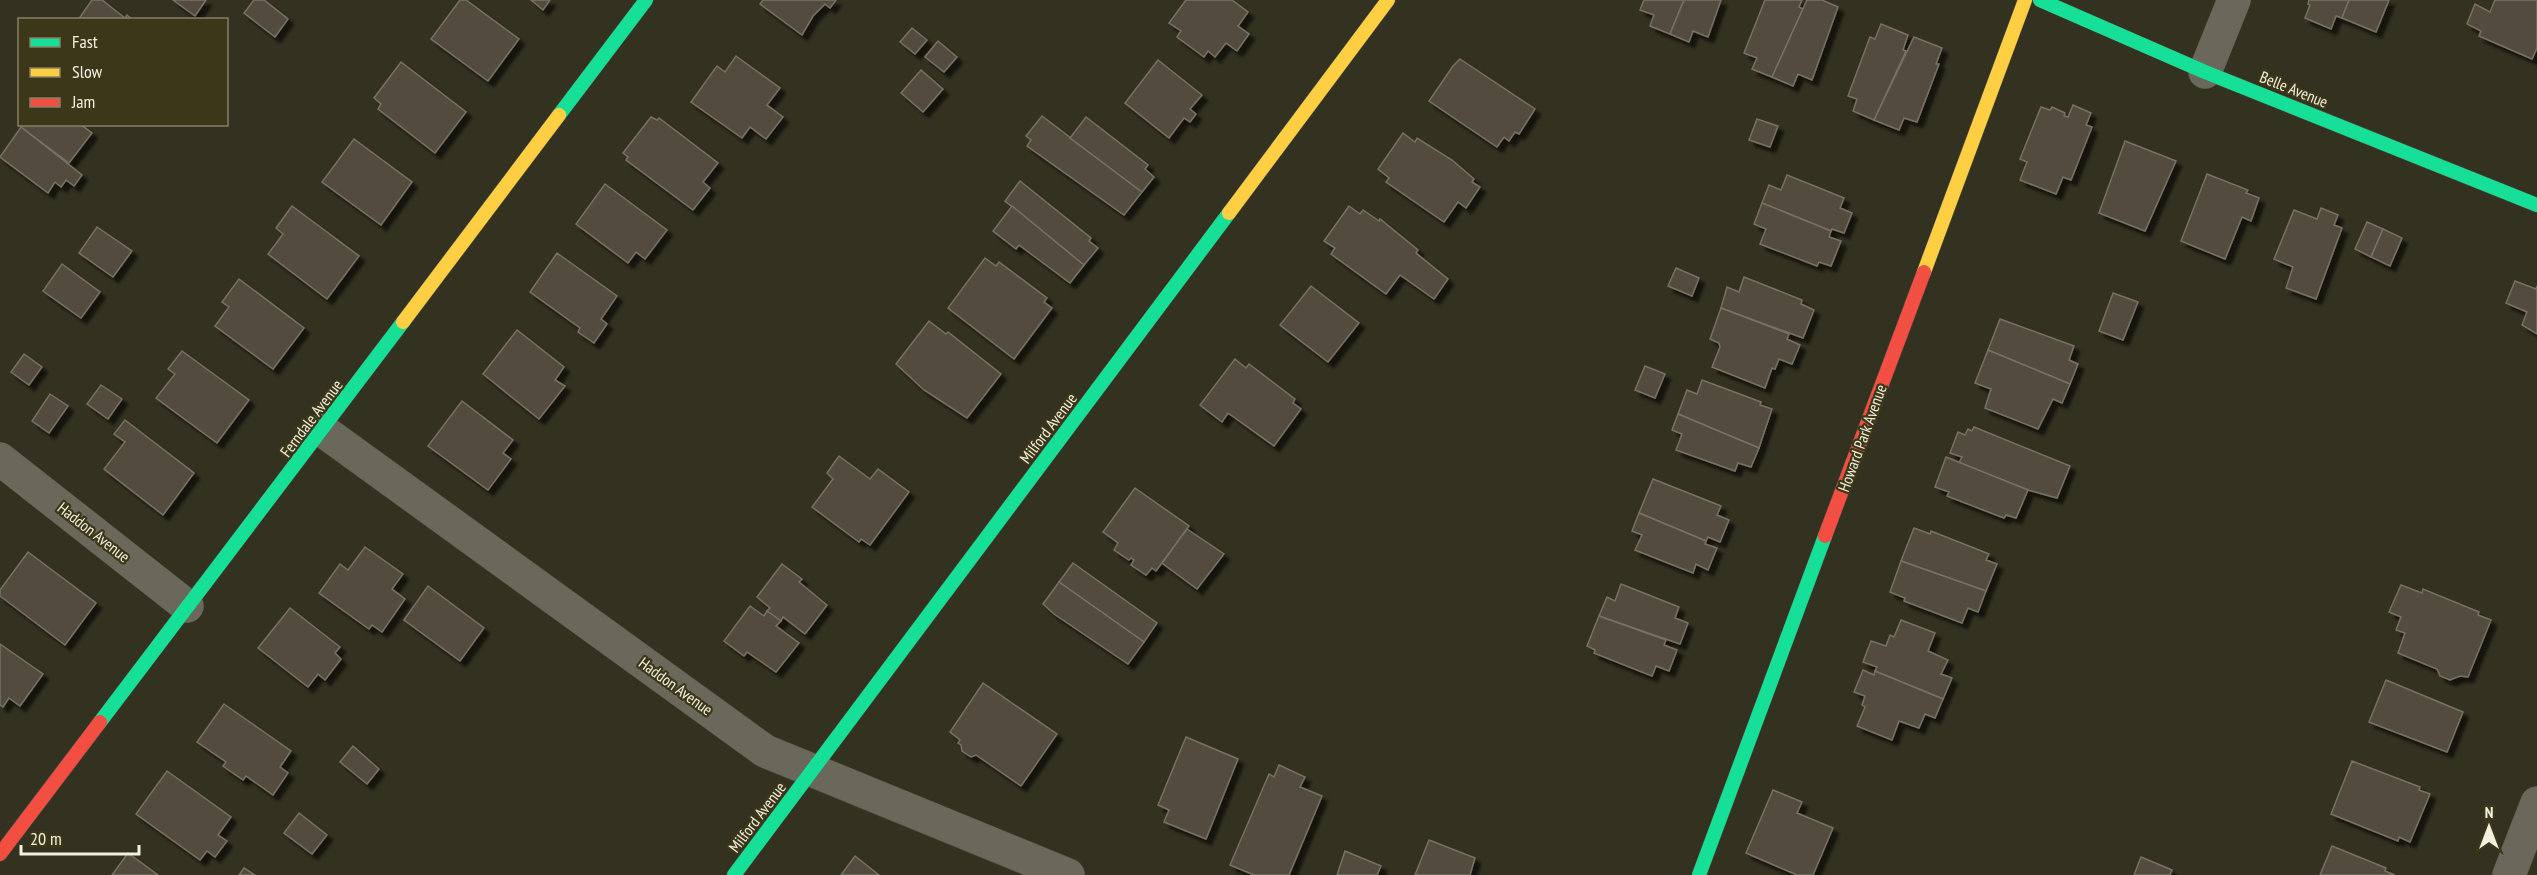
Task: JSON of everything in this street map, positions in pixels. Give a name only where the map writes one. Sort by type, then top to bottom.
[{"type":"street","name":"Ferndale Avenue","points":[[0,854],[646,0]]},
{"type":"street","name":"Milford Avenue","points":[[734,875],[1388,0]]},
{"type":"street","name":"Howard Park Avenue","points":[[1699,875],[2025,0]]},
{"type":"street","name":"Belle Avenue","points":[[2040,0],[2205,72],[2537,205]]},
{"type":"street","points":[[2205,72],[2234,0]]},
{"type":"street","name":"Haddon Avenue","points":[[322,430],[765,751],[1068,875]]},
{"type":"street","name":"Haddon Avenue","points":[[0,459],[187,606]]},
{"type":"street","points":[[2509,875],[2537,803]]},
{"type":"building","points":[[92,0],[102,0],[125,18],[79,18]]},
{"type":"building","points":[[173,0],[206,0],[195,16]]},
{"type":"building","points":[[254,0],[264,0],[288,19],[275,37],[244,13]]},
{"type":"building","points":[[460,0],[466,0],[519,39],[488,81],[431,39]]},
{"type":"building","points":[[531,0],[550,0],[543,10]]},
{"type":"building","points":[[763,0],[836,0],[830,8],[825,4],[813,16],[802,35],[760,4]]},
{"type":"building","points":[[1186,0],[1232,0],[1248,12],[1238,26],[1249,34],[1237,51],[1226,43],[1215,57],[1208,51],[1204,57],[1177,37],[1181,31],[1169,23]]},
{"type":"building","points":[[1644,0],[1684,0],[1670,34],[1650,26],[1654,15],[1640,10]]},
{"type":"building","points":[[1684,0],[1721,0],[1708,37],[1693,31],[1689,42],[1670,34]]},
{"type":"building","points":[[1765,0],[1802,0],[1799,7],[1803,9],[1772,77],[1752,69],[1757,58],[1744,53]]},
{"type":"building","points":[[1807,0],[1822,0],[1838,7],[1812,80],[1798,74],[1793,86],[1772,77]]},
{"type":"building","points":[[2309,0],[2349,0],[2342,18],[2336,16],[2331,29],[2305,18],[2310,5]]},
{"type":"building","points":[[2349,0],[2389,0],[2376,32],[2342,18]]},
{"type":"building","points":[[2495,0],[2537,0],[2537,48],[2532,59],[2479,36],[2481,31],[2467,24],[2475,4],[2490,12]]},
{"type":"building","points":[[1881,24],[1908,35],[1903,50],[1906,51],[1874,120],[1853,111],[1857,99],[1848,96],[1870,37],[1875,39]]},
{"type":"building","points":[[912,28],[927,40],[915,54],[900,42]]},
{"type":"building","points":[[1914,37],[1942,48],[1936,64],[1939,64],[1917,122],[1904,118],[1899,130],[1874,120]]},
{"type":"building","points":[[938,41],[957,57],[944,72],[925,57]]},
{"type":"building","points":[[736,56],[780,88],[767,105],[783,117],[766,139],[750,127],[742,138],[691,102],[717,66],[725,72]]},
{"type":"building","points":[[1460,59],[1535,109],[1519,134],[1515,132],[1509,141],[1504,137],[1497,147],[1429,101]]},
{"type":"building","points":[[1158,60],[1202,95],[1190,109],[1196,114],[1190,122],[1184,118],[1169,138],[1125,103]]},
{"type":"building","points":[[401,62],[466,112],[435,153],[378,109],[381,104],[374,98]]},
{"type":"building","points":[[921,70],[943,89],[923,112],[901,93]]},
{"type":"building","points":[[2073,105],[2091,113],[2086,125],[2092,127],[2071,180],[2063,177],[2056,194],[2020,180],[2027,162],[2020,159],[2041,107],[2050,110],[2052,107],[2065,113],[2064,116],[2068,117]]},
{"type":"building","points":[[1042,116],[1142,192],[1124,215],[1027,146],[1031,140],[1026,136]]},
{"type":"building","points":[[651,117],[657,120],[659,118],[718,163],[703,182],[710,188],[693,210],[626,160],[628,157],[623,153]]},
{"type":"building","points":[[1086,117],[1148,165],[1145,169],[1154,177],[1142,192],[1070,138]]},
{"type":"building","points":[[1757,119],[1778,126],[1770,147],[1749,140]]},
{"type":"building","points":[[83,126],[92,133],[69,163],[21,127]]},
{"type":"building","points":[[21,127],[82,175],[74,186],[66,180],[61,187],[55,182],[48,193],[0,157]]},
{"type":"building","points":[[1403,133],[1415,142],[1417,138],[1452,160],[1474,179],[1472,182],[1480,187],[1466,208],[1458,202],[1444,222],[1386,182],[1389,178],[1378,169]]},
{"type":"building","points":[[354,139],[412,182],[381,225],[322,182]]},
{"type":"building","points":[[2125,141],[2176,161],[2145,231],[2099,213]]},
{"type":"building","points":[[2207,174],[2248,190],[2246,193],[2259,198],[2251,221],[2242,217],[2225,259],[2181,241]]},
{"type":"building","points":[[1787,175],[1844,198],[1840,208],[1852,213],[1844,233],[1832,229],[1831,231],[1762,203],[1769,185],[1781,190]]},
{"type":"building","points":[[1020,181],[1091,238],[1089,241],[1098,248],[1084,265],[1005,201]]},
{"type":"building","points":[[605,184],[667,230],[645,259],[636,252],[628,263],[576,224]]},
{"type":"building","points":[[1762,203],[1831,231],[1829,237],[1841,241],[1831,266],[1819,262],[1817,266],[1760,244],[1766,229],[1754,224]]},
{"type":"building","points":[[292,206],[359,256],[327,299],[268,254],[283,234],[276,228]]},
{"type":"building","points":[[1012,206],[1084,265],[1070,283],[1019,245],[1016,249],[993,231]]},
{"type":"building","points":[[1349,206],[1360,214],[1363,210],[1379,221],[1380,219],[1418,250],[1416,253],[1448,279],[1434,299],[1400,275],[1386,294],[1331,254],[1335,248],[1324,241]]},
{"type":"building","points":[[2321,208],[2338,215],[2334,225],[2342,228],[2316,299],[2286,288],[2293,267],[2274,259],[2294,210],[2317,219]]},
{"type":"building","points":[[2367,222],[2383,229],[2371,257],[2355,249]]},
{"type":"building","points":[[97,227],[132,251],[113,277],[79,253]]},
{"type":"building","points":[[2383,229],[2402,238],[2390,266],[2371,257]]},
{"type":"building","points":[[557,253],[617,296],[601,319],[607,324],[594,343],[578,332],[580,328],[530,292]]},
{"type":"building","points":[[985,258],[996,266],[999,262],[1047,298],[1044,302],[1052,308],[1014,359],[948,308]]},
{"type":"building","points":[[62,264],[100,292],[81,318],[43,291]]},
{"type":"building","points":[[1676,268],[1699,278],[1692,296],[1668,286]]},
{"type":"building","points":[[1744,277],[1802,300],[1801,304],[1814,310],[1803,338],[1721,308],[1727,287],[1739,292]]},
{"type":"building","points":[[239,279],[304,328],[273,369],[215,326],[229,307],[222,302]]},
{"type":"building","points":[[2515,281],[2536,289],[2537,286],[2537,334],[2522,325],[2527,312],[2506,303]]},
{"type":"building","points":[[1311,286],[1359,323],[1328,362],[1280,325]]},
{"type":"building","points":[[2113,293],[2138,302],[2123,340],[2099,331]]},
{"type":"building","points":[[1721,308],[1789,334],[1787,339],[1800,345],[1792,364],[1779,359],[1775,369],[1772,368],[1765,388],[1712,367],[1720,347],[1719,343],[1710,339]]},
{"type":"building","points":[[2000,319],[2074,346],[2069,360],[2078,364],[2070,384],[1988,350]]},
{"type":"building","points":[[929,321],[946,334],[948,332],[1001,374],[967,418],[924,390],[896,364]]},
{"type":"building","points":[[517,330],[564,367],[555,380],[565,386],[539,419],[483,374]]},
{"type":"building","points":[[1988,350],[2070,384],[2062,403],[2053,399],[2038,429],[1985,408],[1991,389],[1975,383]]},
{"type":"building","points":[[182,351],[249,400],[217,443],[156,398],[175,374],[168,369]]},
{"type":"building","points":[[24,354],[42,367],[29,385],[11,372]]},
{"type":"building","points":[[1235,359],[1246,368],[1249,364],[1295,399],[1293,403],[1301,409],[1274,446],[1228,413],[1222,422],[1200,405]]},
{"type":"building","points":[[1645,366],[1665,374],[1655,398],[1635,390]]},
{"type":"building","points":[[1702,380],[1761,402],[1760,405],[1772,409],[1759,448],[1678,414],[1687,390],[1697,394]]},
{"type":"building","points":[[101,385],[122,399],[108,419],[87,404]]},
{"type":"building","points":[[50,394],[68,406],[49,433],[32,421]]},
{"type":"building","points":[[462,401],[513,440],[503,453],[511,459],[488,490],[428,446]]},
{"type":"building","points":[[1678,414],[1759,448],[1751,467],[1738,463],[1735,471],[1676,450],[1682,434],[1672,430]]},
{"type":"building","points":[[125,420],[194,473],[163,515],[104,469],[125,442],[114,434]]},
{"type":"building","points":[[1974,427],[2070,466],[2057,498],[2028,490],[1959,463],[1962,457],[1950,453],[1958,432],[1965,435],[1968,429],[1972,431]]},
{"type":"building","points":[[839,456],[870,479],[878,469],[909,492],[870,545],[861,539],[859,542],[812,507],[833,479],[827,473]]},
{"type":"building","points":[[1946,457],[2028,490],[2016,518],[2006,515],[2004,518],[1947,496],[1949,492],[1935,487]]},
{"type":"building","points":[[1653,479],[1721,506],[1717,515],[1729,520],[1720,542],[1708,537],[1706,541],[1639,513]]},
{"type":"building","points":[[1135,488],[1189,526],[1156,571],[1152,568],[1146,575],[1131,565],[1134,560],[1131,558],[1129,560],[1114,550],[1118,543],[1103,532]]},
{"type":"building","points":[[1639,513],[1706,541],[1705,544],[1717,548],[1708,570],[1696,564],[1693,573],[1635,550],[1642,535],[1632,531]]},
{"type":"building","points":[[1914,528],[1930,534],[1931,531],[1989,554],[1986,560],[1997,564],[1986,591],[1901,561]]},
{"type":"building","points":[[1187,529],[1224,554],[1197,589],[1162,563]]},
{"type":"building","points":[[365,547],[403,574],[392,589],[405,599],[382,632],[372,625],[369,629],[319,593],[340,564],[348,570]]},
{"type":"building","points":[[28,552],[96,603],[65,645],[0,596],[0,590]]},
{"type":"building","points":[[1901,561],[1986,591],[1978,612],[1968,608],[1962,623],[1904,601],[1905,598],[1890,592]]},
{"type":"building","points":[[1073,563],[1157,623],[1144,642],[1059,582]]},
{"type":"building","points":[[782,564],[802,579],[799,582],[827,605],[805,634],[783,617],[781,621],[767,611],[770,608],[757,597]]},
{"type":"building","points":[[1059,582],[1144,642],[1128,664],[1054,614],[1043,604]]},
{"type":"building","points":[[1621,584],[1679,607],[1675,618],[1688,623],[1680,644],[1599,616],[1607,597],[1615,601]]},
{"type":"building","points":[[2401,585],[2422,593],[2423,589],[2479,612],[2478,615],[2491,620],[2468,677],[2460,676],[2450,680],[2440,676],[2437,669],[2398,653],[2405,633],[2396,630],[2401,617],[2389,612]]},
{"type":"building","points":[[428,586],[484,628],[460,661],[404,620]]},
{"type":"building","points":[[750,606],[764,616],[767,611],[781,621],[776,626],[799,643],[776,672],[747,652],[744,656],[724,641]]},
{"type":"building","points":[[290,608],[340,647],[335,653],[341,659],[325,680],[318,674],[308,687],[258,648]]},
{"type":"building","points":[[1599,616],[1666,640],[1664,645],[1677,650],[1669,671],[1656,666],[1652,676],[1594,653],[1595,650],[1587,646]]},
{"type":"building","points":[[1901,620],[1935,633],[1928,651],[1948,660],[1941,674],[1952,678],[1943,699],[1875,671],[1877,667],[1863,662],[1871,641],[1886,646],[1890,635],[1894,637]]},
{"type":"building","points":[[0,644],[43,674],[20,706],[9,698],[3,707],[0,705]]},
{"type":"building","points":[[1863,670],[1874,675],[1875,671],[1943,699],[1935,718],[1925,714],[1919,728],[1899,721],[1892,740],[1857,726],[1865,707],[1862,705],[1865,696],[1854,692]]},
{"type":"building","points":[[2386,680],[2463,712],[2447,752],[2369,722]]},
{"type":"building","points":[[983,683],[1057,734],[1021,786],[976,755],[971,757],[962,751],[958,743],[960,740],[950,732]]},
{"type":"building","points":[[224,704],[291,751],[280,767],[288,773],[273,795],[246,776],[243,780],[223,766],[226,762],[197,742]]},
{"type":"building","points":[[1186,737],[1238,759],[1206,839],[1164,822],[1169,810],[1158,805]]},
{"type":"building","points":[[353,746],[379,769],[367,784],[340,762]]},
{"type":"building","points":[[2352,761],[2420,787],[2419,790],[2430,794],[2410,842],[2399,837],[2398,841],[2331,814]]},
{"type":"building","points":[[1279,765],[1305,777],[1300,787],[1322,796],[1289,875],[1254,875],[1230,865],[1269,774],[1274,777]]},
{"type":"building","points":[[167,771],[231,817],[218,835],[227,841],[215,857],[207,851],[200,860],[136,814]]},
{"type":"building","points":[[1773,790],[1802,802],[1797,813],[1833,828],[1813,875],[1797,875],[1746,853]]},
{"type":"building","points":[[299,813],[327,835],[312,854],[284,833]]},
{"type":"building","points":[[1429,840],[1475,858],[1470,875],[1415,875]]},
{"type":"building","points":[[2332,846],[2386,868],[2385,871],[2395,875],[2320,875]]},
{"type":"building","points":[[1345,851],[1381,866],[1377,875],[1337,875]]},
{"type":"building","points":[[128,853],[158,875],[112,875]]},
{"type":"building","points":[[855,856],[879,875],[841,875]]},
{"type":"building","points":[[2141,857],[2172,870],[2170,875],[2134,875]]},
{"type":"building","points":[[244,868],[255,875],[239,875]]},
{"type":"traffic: fast","points":[[559,115],[646,0]]},
{"type":"traffic: fast","points":[[2040,0],[2205,72],[2537,205]]},
{"type":"traffic: fast","points":[[734,875],[1229,213]]},
{"type":"traffic: fast","points":[[100,722],[403,322]]},
{"type":"traffic: fast","points":[[1699,875],[1825,536]]},
{"type":"traffic: slow","points":[[1229,213],[1388,0]]},
{"type":"traffic: slow","points":[[1924,272],[2025,0]]},
{"type":"traffic: slow","points":[[403,322],[559,115]]},
{"type":"traffic: jam","points":[[1825,536],[1924,272]]},
{"type":"traffic: jam","points":[[0,854],[100,722]]}]
